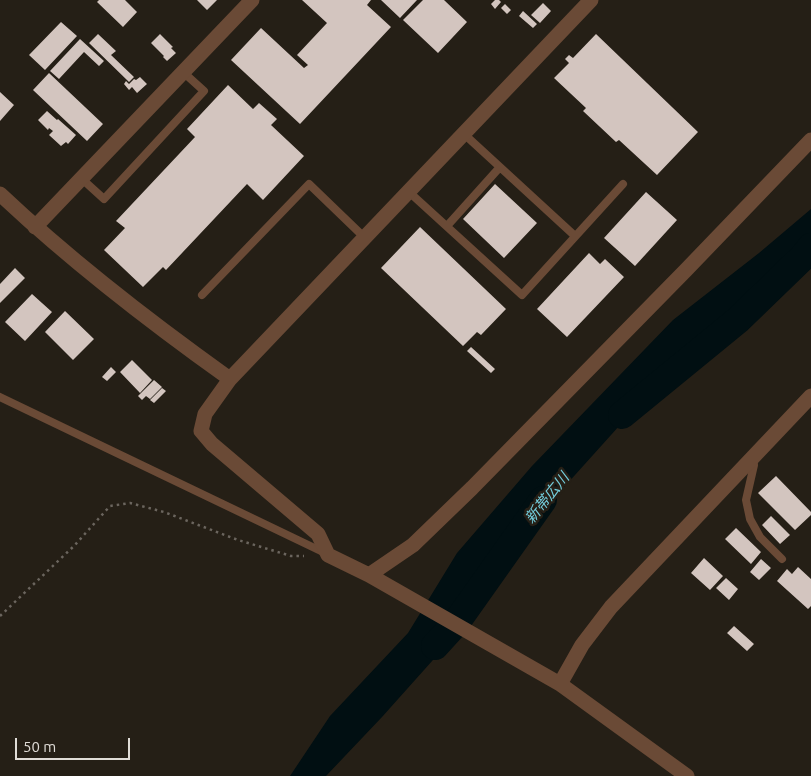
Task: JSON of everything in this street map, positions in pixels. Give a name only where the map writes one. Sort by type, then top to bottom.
[{"type":"street","points":[[35,227],[252,0]]},
{"type":"street","points":[[591,0],[230,380],[205,414],[201,431],[212,444],[318,534],[328,555],[369,575],[560,684],[687,776]]},
{"type":"street","points":[[369,575],[413,545],[472,488],[811,140]]},
{"type":"street","points":[[0,194],[35,227],[163,332],[230,380]]},
{"type":"street","points":[[560,684],[582,644],[612,606],[811,396]]},
{"type":"lane","points":[[82,179],[104,200],[204,91],[184,72]]},
{"type":"lane","points":[[464,134],[575,236]]},
{"type":"lane","points":[[446,226],[500,167]]},
{"type":"lane","points":[[202,295],[309,184],[365,238]]},
{"type":"lane","points":[[409,192],[522,295],[623,184]]},
{"type":"lane","points":[[0,396],[328,555]]},
{"type":"lane","points":[[753,457],[754,465],[746,500],[750,519],[760,537],[782,560]]},
{"type":"path","points":[[0,616],[74,546],[110,506],[130,503],[164,512],[238,540],[291,556],[328,555]]},
{"type":"water","points":[[811,209],[811,266],[768,306],[692,345],[557,495],[488,563],[441,651],[382,717],[326,776],[290,776],[330,716],[408,633],[457,553],[532,466],[673,320],[759,253]]},
{"type":"building","points":[[99,0],[125,0],[137,12],[123,27],[97,2]]},
{"type":"building","points":[[197,0],[217,0],[207,10]]},
{"type":"building","points":[[302,0],[371,0],[367,5],[391,27],[300,124],[231,60],[261,28],[304,68],[308,65],[297,55],[327,23]]},
{"type":"building","points":[[381,0],[417,0],[400,18]]},
{"type":"building","points":[[423,0],[444,0],[467,22],[438,53],[403,20]]},
{"type":"building","points":[[495,0],[501,2],[495,9],[491,4]]},
{"type":"building","points":[[543,3],[551,11],[540,23],[531,15]]},
{"type":"building","points":[[505,4],[511,10],[507,14],[501,8]]},
{"type":"building","points":[[523,11],[537,24],[533,28],[519,16]]},
{"type":"building","points":[[61,22],[77,36],[45,70],[29,55]]},
{"type":"building","points":[[98,34],[116,51],[111,55],[134,77],[129,82],[89,43]]},
{"type":"building","points":[[160,34],[173,47],[171,48],[176,53],[167,61],[151,43]]},
{"type":"building","points":[[596,34],[698,132],[657,175],[619,140],[616,142],[583,111],[586,108],[554,78],[569,63],[565,59],[569,55],[573,58]]},
{"type":"building","points":[[80,39],[104,61],[99,66],[84,52],[59,79],[50,71]]},
{"type":"building","points":[[49,73],[103,124],[87,141],[33,90]]},
{"type":"building","points":[[140,77],[147,84],[137,93],[132,87],[129,90],[124,84],[126,81],[129,84],[134,79],[136,80]]},
{"type":"building","points":[[228,85],[253,109],[259,103],[277,119],[271,125],[304,156],[263,200],[247,184],[166,270],[163,267],[143,287],[104,250],[125,228],[116,221],[195,137],[187,129]]},
{"type":"building","points":[[0,92],[14,105],[0,121]]},
{"type":"building","points":[[47,111],[76,135],[68,144],[66,142],[61,146],[49,135],[53,131],[49,128],[48,130],[38,120]]},
{"type":"building","points":[[495,184],[537,223],[504,258],[463,219]]},
{"type":"building","points":[[646,192],[677,220],[635,266],[604,238]]},
{"type":"building","points":[[420,227],[506,309],[481,335],[477,332],[463,346],[381,268]]},
{"type":"building","points":[[589,253],[600,264],[605,259],[624,277],[567,337],[537,309]]},
{"type":"building","points":[[15,268],[25,278],[0,303],[0,284]]},
{"type":"building","points":[[32,294],[52,312],[25,341],[5,322]]},
{"type":"building","points":[[65,311],[94,339],[73,360],[45,332]]},
{"type":"building","points":[[471,347],[495,369],[491,373],[467,351]]},
{"type":"building","points":[[132,360],[152,380],[140,393],[120,372]]},
{"type":"building","points":[[111,367],[116,372],[107,381],[102,377]]},
{"type":"building","points":[[154,380],[162,387],[150,399],[146,396],[142,400],[138,396]]},
{"type":"building","points":[[162,388],[166,391],[154,403],[150,400]]},
{"type":"building","points":[[776,476],[811,512],[811,515],[795,530],[758,493]]},
{"type":"building","points":[[771,516],[790,535],[780,544],[762,525]]},
{"type":"building","points":[[736,528],[761,552],[751,564],[725,539]]},
{"type":"building","points":[[704,558],[723,576],[710,590],[691,573]]},
{"type":"building","points":[[761,559],[771,568],[759,580],[750,572]]},
{"type":"building","points":[[798,567],[811,579],[811,606],[808,609],[777,581],[787,569],[792,574]]},
{"type":"building","points":[[726,578],[738,589],[729,600],[716,588]]},
{"type":"building","points":[[734,626],[754,644],[747,651],[727,633]]},
{"type":"waterway","name":"新帯広川","points":[[622,415],[738,320],[811,247]]},
{"type":"waterway","name":"新帯広川","points":[[435,646],[456,623],[543,500]]}]
